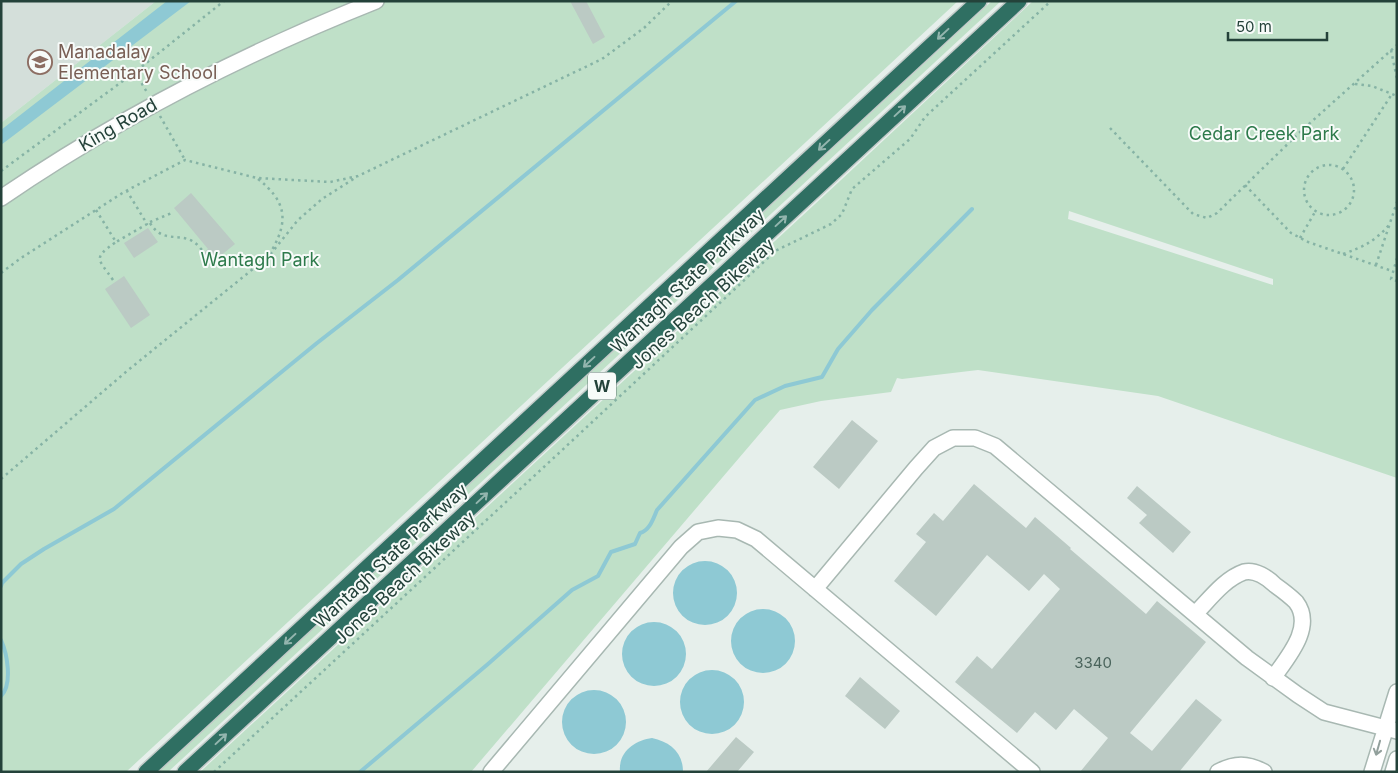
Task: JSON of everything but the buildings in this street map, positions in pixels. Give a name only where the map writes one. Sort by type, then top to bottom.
[{"type":"highway","name":"Wantagh State Parkway","points":[[146,772],[979,1]]},
{"type":"highway","name":"Wantagh State Parkway","points":[[185,772],[1019,1]]},
{"type":"street","name":"King Road","points":[[1,198],[76,149],[148,107],[298,33],[376,1]]},
{"type":"street","points":[[815,588],[934,448],[953,438],[975,438],[995,446],[1273,678],[1324,712],[1391,729]]},
{"type":"street","points":[[491,772],[681,547],[698,532],[718,528],[737,530],[756,539],[1032,772]]},
{"type":"street","points":[[1195,614],[1232,578],[1246,572],[1260,574],[1271,581],[1296,603],[1302,616],[1301,631],[1293,650],[1273,678]]},
{"type":"street","points":[[1372,772],[1391,729],[1397,692]]},
{"type":"street","points":[[1393,772],[1397,759]]},
{"type":"street","points":[[1218,772],[1229,766],[1242,764],[1254,766],[1264,772]]},
{"type":"path","points":[[1,171],[135,72],[224,1]]},
{"type":"path","points":[[1,479],[127,371],[269,256],[298,220],[322,199],[358,176],[602,59],[644,28],[672,1]]},
{"type":"path","name":"Jones Beach Bikeway","points":[[214,772],[768,258],[776,251],[831,224],[842,214],[852,189],[910,139],[925,117],[1051,1]]},
{"type":"path","points":[[1110,128],[1193,214],[1207,218],[1217,213],[1300,132],[1397,45]]},
{"type":"path","points":[[1391,50],[1397,79]]},
{"type":"path","points":[[1355,84],[1372,86],[1397,96]]},
{"type":"path","points":[[1343,169],[1392,94]]},
{"type":"path","points":[[1,273],[127,190],[185,160],[257,178],[330,182],[358,176]]},
{"type":"path","points":[[1326,165],[1335,165],[1343,169],[1353,181],[1354,198],[1351,205],[1338,215],[1322,215],[1315,212],[1305,198],[1304,189],[1310,173],[1318,167],[1326,165]]},
{"type":"path","points":[[257,178],[272,190],[280,207],[283,221],[281,234],[269,256]]},
{"type":"path","points":[[1245,185],[1291,233],[1308,242],[1392,272]]},
{"type":"path","points":[[127,190],[153,228],[164,236],[192,241],[203,251]]},
{"type":"path","points":[[1376,266],[1397,202]]},
{"type":"path","points":[[96,210],[116,242]]},
{"type":"path","points":[[113,280],[100,261],[102,252],[148,223],[174,212]]},
{"type":"path","points":[[1300,238],[1315,212]]},
{"type":"path","points":[[1342,254],[1365,246],[1378,237],[1390,224]]},
{"type":"path","points":[[1397,258],[1391,279],[1397,281]]},
{"type":"shaded area","name":"Manadalay Elementary School","points":[[1,1],[156,1],[1,123]]},
{"type":"green space","name":"Wantagh Park","points":[[156,1],[958,1],[126,772],[1,772],[1,123]]},
{"type":"green space","points":[[992,1],[1001,1],[168,772],[158,772]]},
{"type":"green space","name":"Cedar Creek Park","points":[[1033,1],[1397,1],[1397,478],[1158,396],[978,370],[897,378],[891,392],[821,401],[780,410],[471,772],[200,772]],"holes":[[[1069,211],[1273,279],[1273,285],[1068,219]]]},
{"type":"water","points":[[167,1],[191,1],[1,145],[1,130]]},
{"type":"water","points":[[705,561],[723,566],[728,570],[732,575],[737,593],[732,611],[728,616],[723,620],[705,625],[687,620],[682,616],[678,611],[673,593],[678,575],[682,570],[687,566]]},
{"type":"water","points":[[763,609],[781,614],[786,618],[790,623],[795,641],[790,659],[786,664],[781,668],[763,673],[745,668],[740,664],[736,659],[731,641],[736,623],[740,618],[745,614]]},
{"type":"water","points":[[654,622],[672,628],[680,636],[686,654],[680,672],[672,680],[654,686],[636,680],[628,672],[622,654],[628,636],[636,628]]},
{"type":"water","points":[[712,670],[730,676],[738,684],[744,702],[738,720],[730,728],[712,734],[694,728],[686,720],[680,702],[686,684],[694,676]]},
{"type":"water","points":[[594,690],[606,692],[617,699],[624,710],[626,722],[624,734],[617,745],[606,752],[594,754],[582,752],[571,745],[564,734],[562,722],[564,710],[571,699],[582,692]]},
{"type":"water","points":[[652,738],[670,745],[674,749],[681,759],[683,772],[620,772],[622,759],[629,748],[640,741]]},
{"type":"waterway","points":[[1,586],[21,564],[114,509],[317,343],[398,280],[736,1]]},
{"type":"waterway","points":[[360,772],[572,590],[598,576],[611,552],[635,544],[640,533],[651,524],[657,510],[755,400],[785,386],[822,377],[838,349],[872,310],[972,209]]},
{"type":"waterway","points":[[1,640],[8,668],[7,684],[1,696]]},
{"type":"place","name":"Manadalay Elementary School","points":[[40,62]]}]
